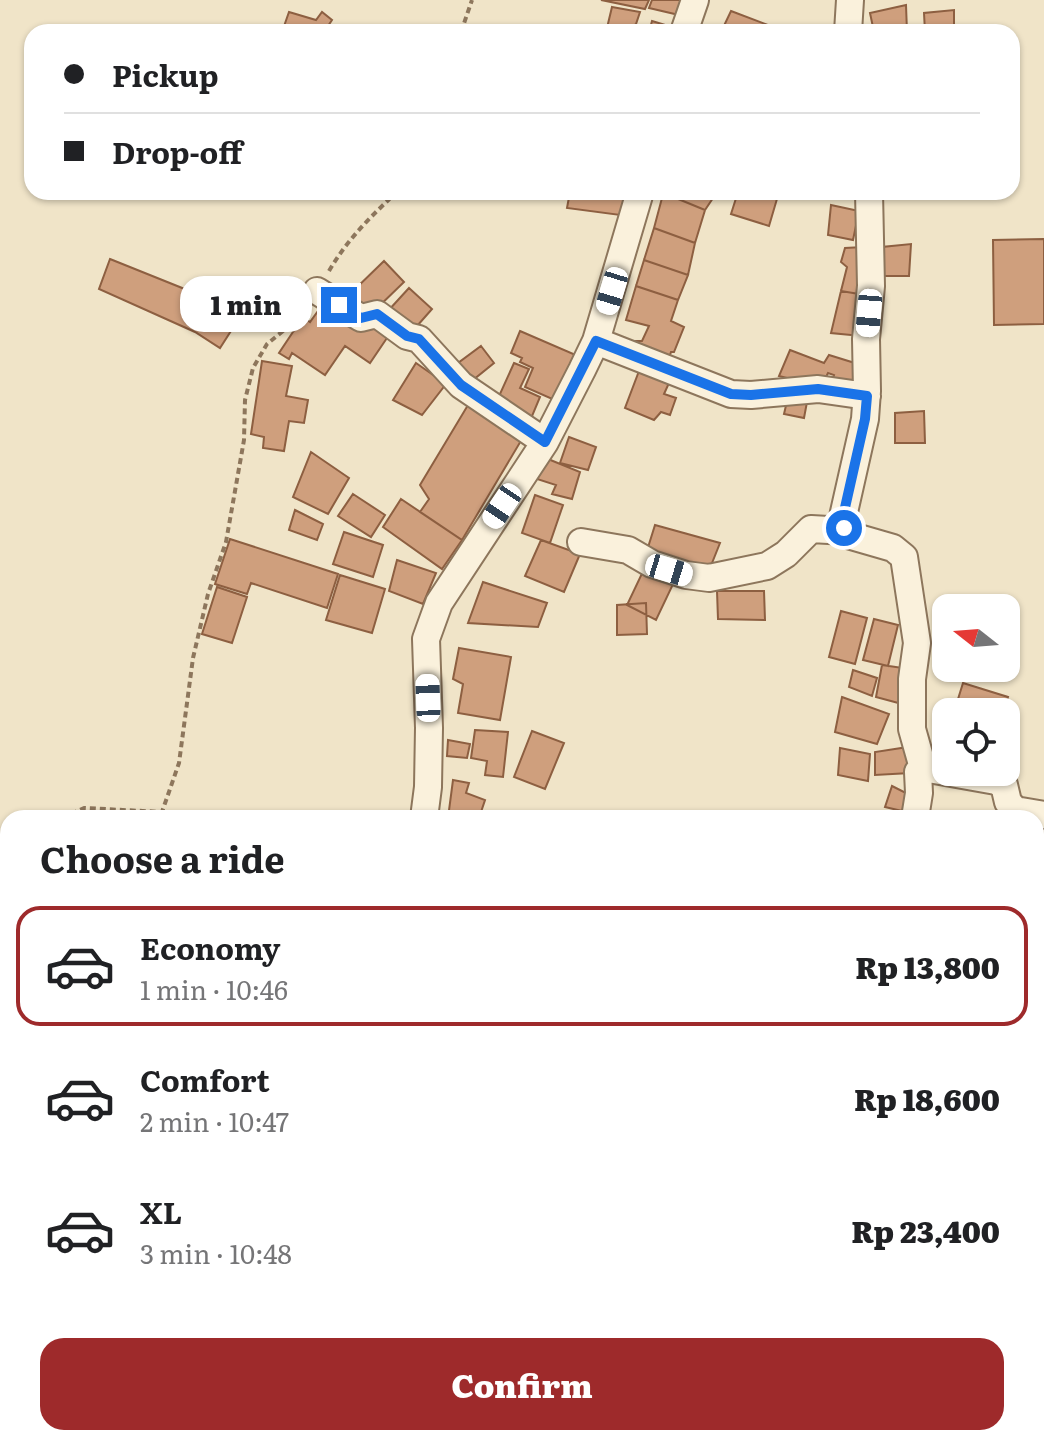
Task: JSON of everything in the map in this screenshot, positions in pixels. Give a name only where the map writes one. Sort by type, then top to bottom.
[{"type":"street","points":[[687,24],[695,0]]},
{"type":"street","points":[[848,24],[850,0]]},
{"type":"street","points":[[425,810],[429,728],[426,639],[439,603],[545,442],[596,341],[638,200]]},
{"type":"street","points":[[846,531],[842,521],[865,419],[867,396],[866,339],[871,286],[869,200]]},
{"type":"street","points":[[317,291],[361,318],[377,314],[407,336],[419,339],[461,385],[545,442]]},
{"type":"street","points":[[596,341],[731,394],[818,389],[867,396]]},
{"type":"street","points":[[581,542],[628,550],[652,564],[686,575],[709,578],[767,566],[786,554],[811,529],[846,531],[859,540],[893,548],[904,557],[917,643],[912,679],[912,729],[923,768]]},
{"type":"street","points":[[916,810],[918,772],[923,768],[996,781],[1004,785],[1008,802],[1015,810]]},
{"type":"path","points":[[464,24],[472,0]]},
{"type":"path","points":[[163,810],[179,763],[193,658],[208,594],[226,542],[244,440],[245,400],[253,368],[267,344],[283,331],[317,291],[341,251],[388,200]]},
{"type":"path","points":[[80,810],[123,810]]},
{"type":"building","points":[[601,0],[649,0],[645,9]]},
{"type":"building","points":[[652,0],[683,0],[679,15],[649,8]]},
{"type":"building","points":[[906,5],[907,24],[872,24],[870,13]]},
{"type":"building","points":[[612,7],[640,12],[636,24],[608,24]]},
{"type":"building","points":[[954,10],[954,24],[925,24],[924,13]]},
{"type":"building","points":[[731,11],[765,24],[725,24]]},
{"type":"building","points":[[289,12],[316,20],[322,12],[332,20],[329,24],[285,24]]},
{"type":"building","points":[[568,200],[624,200],[620,215],[567,208]]},
{"type":"building","points":[[661,200],[681,200],[705,210],[695,243],[654,228]]},
{"type":"building","points":[[681,200],[712,200],[705,210]]},
{"type":"building","points":[[735,200],[777,200],[769,226],[731,214]]},
{"type":"building","points":[[831,205],[859,211],[853,240],[828,235]]},
{"type":"building","points":[[654,228],[695,243],[688,275],[644,260]]},
{"type":"building","points":[[1044,239],[1044,324],[994,325],[993,240]]},
{"type":"building","points":[[911,244],[909,276],[883,276],[882,247]]},
{"type":"building","points":[[863,247],[865,295],[841,291],[847,267],[841,262],[845,248]]},
{"type":"building","points":[[110,259],[212,300],[238,320],[220,348],[195,332],[99,289]]},
{"type":"building","points":[[644,260],[688,275],[678,300],[636,286]]},
{"type":"building","points":[[384,261],[404,282],[371,314],[351,293]]},
{"type":"building","points":[[636,286],[678,300],[671,321],[684,327],[668,361],[631,350],[634,341],[642,341],[649,326],[626,320]]},
{"type":"building","points":[[409,288],[432,309],[410,334],[387,312]]},
{"type":"building","points":[[841,291],[865,295],[861,336],[831,333]]},
{"type":"building","points":[[270,296],[285,312],[269,327],[252,311]]},
{"type":"building","points":[[323,304],[389,335],[370,363],[345,346],[325,375],[292,353],[289,359],[279,353],[303,317],[310,322]]},
{"type":"building","points":[[520,331],[578,356],[559,402],[525,387],[533,368],[511,353]]},
{"type":"building","points":[[481,346],[494,363],[468,384],[454,366]]},
{"type":"building","points":[[790,350],[824,363],[829,355],[858,364],[851,392],[831,383],[834,375],[828,373],[824,381],[811,384],[779,376]]},
{"type":"building","points":[[262,361],[292,366],[286,396],[308,400],[304,423],[289,421],[284,451],[263,448],[264,437],[251,434]]},
{"type":"building","points":[[416,363],[446,384],[422,415],[393,400]]},
{"type":"building","points":[[514,363],[529,369],[520,388],[540,397],[530,421],[495,405]]},
{"type":"building","points":[[639,371],[669,383],[664,394],[676,398],[670,415],[661,412],[654,420],[625,408]]},
{"type":"building","points":[[788,397],[807,402],[804,418],[784,414]]},
{"type":"building","points":[[468,405],[525,434],[462,540],[420,512],[429,499],[420,485]]},
{"type":"building","points":[[924,411],[925,443],[895,443],[895,413]]},
{"type":"building","points":[[569,437],[596,447],[588,470],[560,463]]},
{"type":"building","points":[[311,452],[349,478],[328,514],[293,497]]},
{"type":"building","points":[[548,459],[580,472],[572,499],[552,494],[556,485],[537,479]]},
{"type":"building","points":[[353,494],[385,515],[371,537],[338,516]]},
{"type":"building","points":[[535,495],[563,505],[550,543],[522,533]]},
{"type":"building","points":[[401,499],[462,540],[442,569],[383,527]]},
{"type":"building","points":[[295,510],[323,524],[317,540],[289,530]]},
{"type":"building","points":[[655,525],[720,543],[708,573],[645,557]]},
{"type":"building","points":[[344,532],[383,545],[373,577],[333,564]]},
{"type":"building","points":[[230,539],[338,574],[327,608],[251,583],[247,594],[215,584]]},
{"type":"building","points":[[541,540],[580,554],[564,592],[525,576]]},
{"type":"building","points":[[397,560],[436,573],[423,604],[389,591]]},
{"type":"building","points":[[646,565],[675,580],[656,620],[627,605]]},
{"type":"building","points":[[340,575],[385,589],[372,633],[326,620]]},
{"type":"building","points":[[483,582],[547,603],[538,627],[468,623]]},
{"type":"building","points":[[217,587],[247,597],[232,643],[202,634]]},
{"type":"building","points":[[717,591],[764,591],[765,620],[718,619]]},
{"type":"building","points":[[646,603],[647,634],[617,635],[617,605]]},
{"type":"building","points":[[841,611],[867,618],[855,664],[829,657]]},
{"type":"building","points":[[874,619],[898,625],[888,666],[863,660]]},
{"type":"building","points":[[459,648],[511,657],[500,720],[458,713],[463,684],[453,679]]},
{"type":"building","points":[[882,665],[910,669],[902,704],[876,697]]},
{"type":"building","points":[[853,670],[877,678],[872,696],[849,687]]},
{"type":"building","points":[[963,683],[1008,697],[1008,698],[958,698]]},
{"type":"building","points":[[842,697],[889,714],[877,744],[835,732]]},
{"type":"building","points":[[475,730],[508,732],[503,777],[485,775],[487,761],[471,758]]},
{"type":"building","points":[[532,731],[564,743],[545,789],[514,777]]},
{"type":"building","points":[[448,740],[470,744],[467,758],[447,756]]},
{"type":"building","points":[[908,747],[910,773],[875,775],[875,752]]},
{"type":"building","points":[[840,748],[870,754],[868,781],[838,775]]},
{"type":"building","points":[[453,780],[469,783],[466,793],[485,800],[482,810],[449,810]]},
{"type":"building","points":[[892,786],[908,794],[902,810],[885,807]]},
{"type":"route","points":[[339,305],[361,318],[377,314],[407,336],[419,339],[461,385],[545,442],[596,341],[731,394],[818,389],[867,396],[865,419],[842,521],[844,528]]}]
